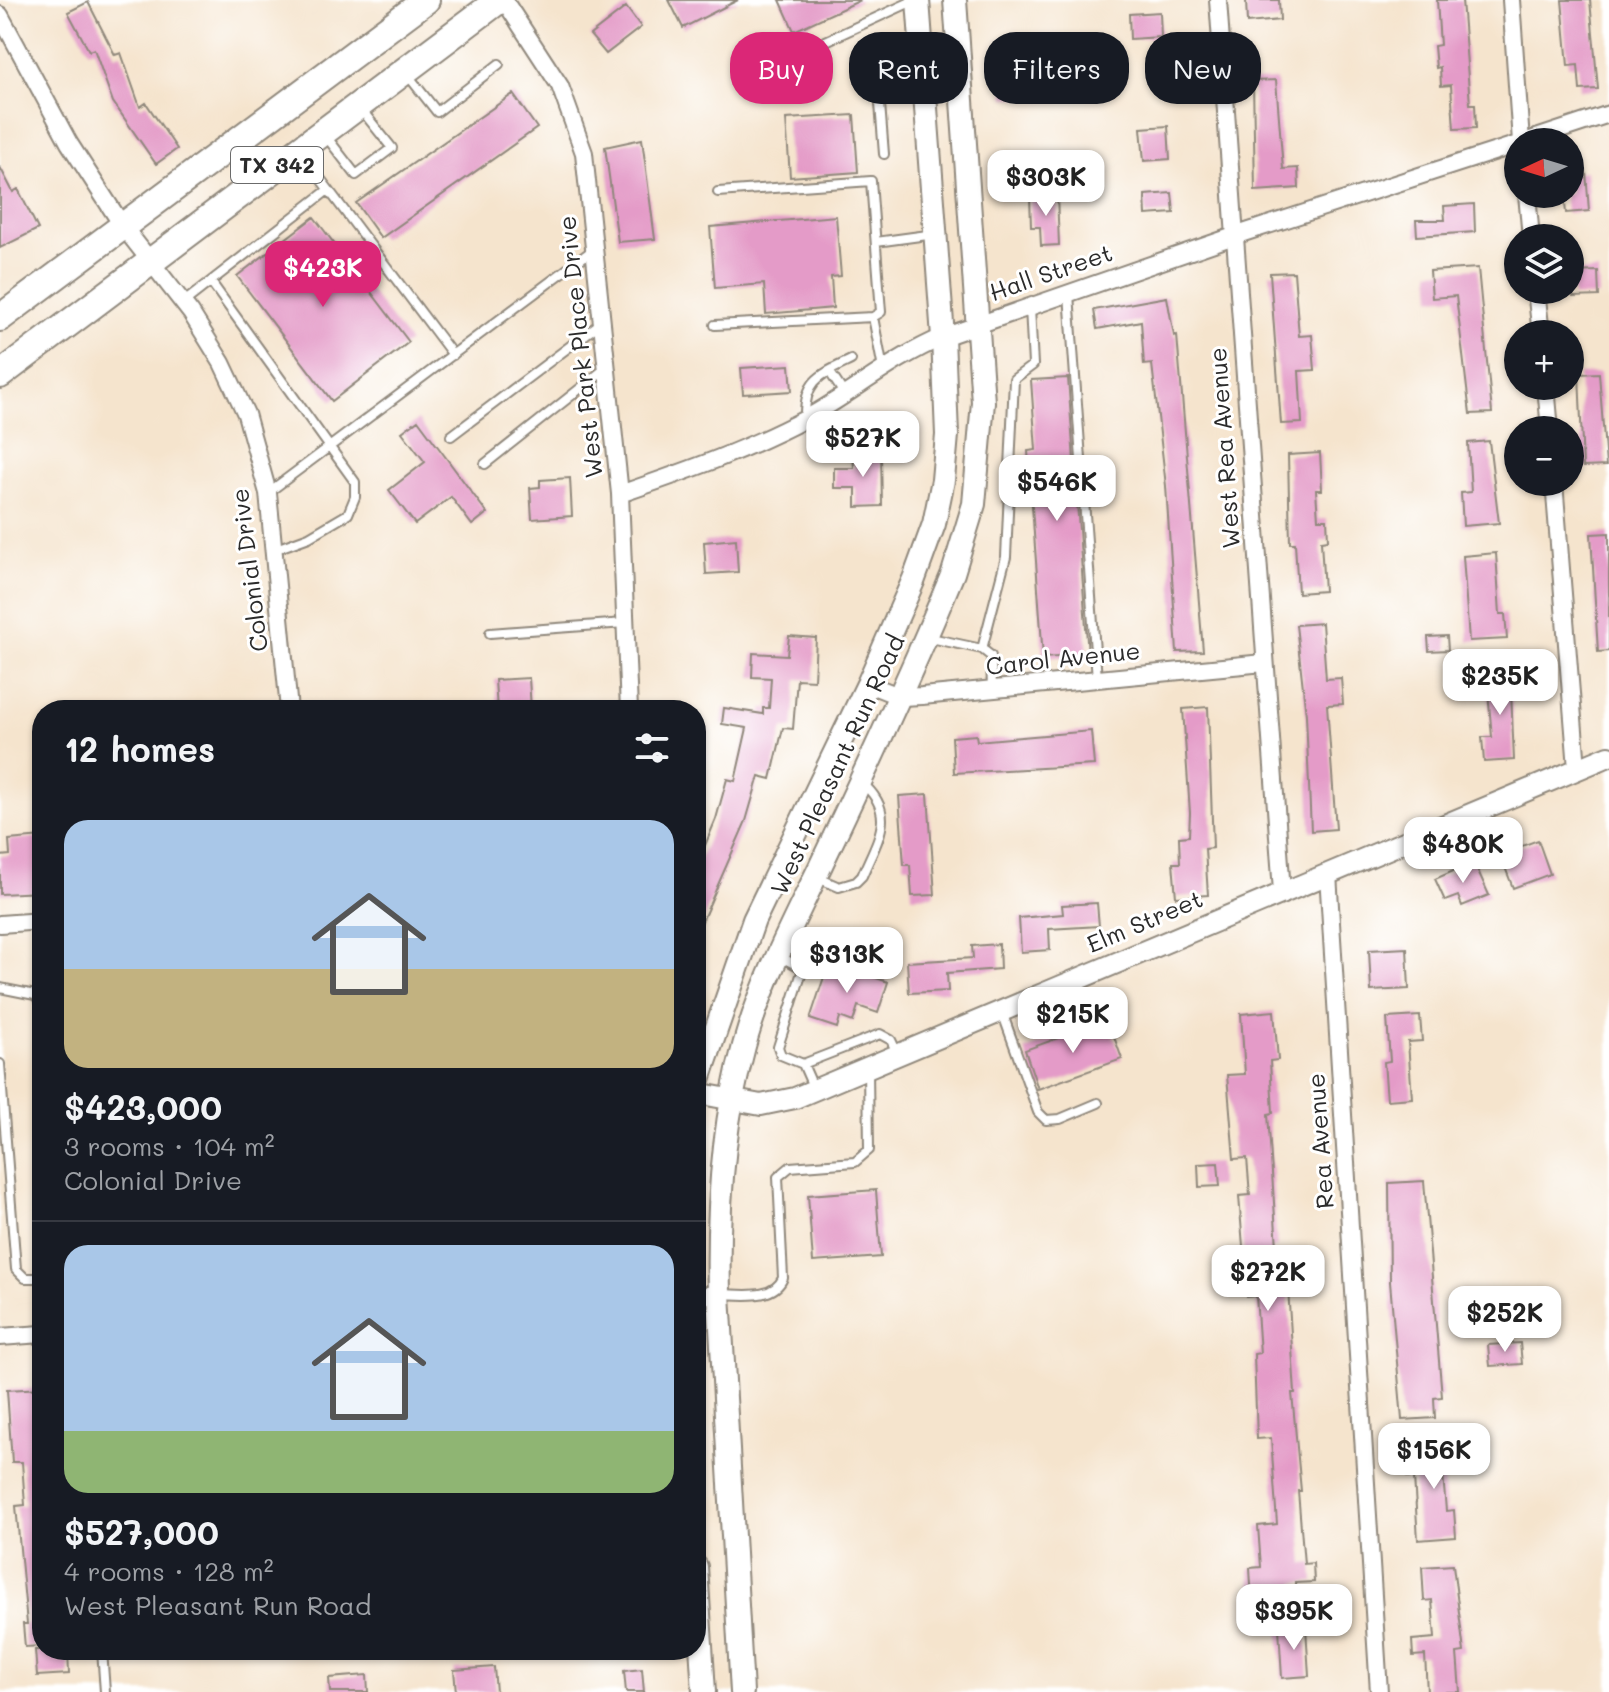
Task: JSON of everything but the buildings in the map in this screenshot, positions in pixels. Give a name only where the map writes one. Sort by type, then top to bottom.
[{"type":"main road","name":"TX 342","points":[[0,318],[426,0]]},
{"type":"main road","name":"TX 342","points":[[0,375],[149,259],[501,0]]},
{"type":"main road","name":"West Pleasant Run Road","points":[[916,0],[919,32]]},
{"type":"main road","name":"West Pleasant Run Road","points":[[742,1692],[719,1294],[721,1188],[732,1100],[745,1042],[778,956],[901,697],[953,573],[974,504],[983,402],[955,0]]},
{"type":"main road","points":[[295,97],[322,131]]},
{"type":"main road","name":"West Pleasant Run Road","points":[[706,1062],[754,920],[868,684],[914,579],[937,509],[947,435],[926,104]]},
{"type":"main road","points":[[702,1660],[704,1692]]},
{"type":"street","name":"West Park Place Drive","points":[[501,0],[560,86],[584,153],[620,494],[629,700]]},
{"type":"street","name":"West Rea Avenue","points":[[1218,0],[1282,892]]},
{"type":"street","points":[[1511,0],[1520,128]]},
{"type":"street","name":"Colonial Drive","points":[[0,15],[47,104],[122,225],[183,303],[222,363],[246,414],[268,493],[276,549],[288,700]]},
{"type":"street","name":"Hall Street","points":[[1567,128],[1609,114]]},
{"type":"street","name":"Hall Street","points":[[620,494],[731,455],[805,419],[846,395],[904,354],[943,337],[1234,236],[1504,149]]},
{"type":"street","points":[[1555,496],[1577,768]]},
{"type":"street","name":"Carol Avenue","points":[[868,684],[901,697],[993,691],[1264,663]]},
{"type":"street","name":"Elm Street","points":[[706,1094],[761,1105],[795,1098],[1609,756]]},
{"type":"street","name":"Rea Avenue","points":[[1328,874],[1379,1692]]},
{"type":"street","points":[[0,924],[32,922]]},
{"type":"street","points":[[706,1295],[719,1294]]},
{"type":"street","points":[[0,1337],[32,1335]]},
{"type":"lane","points":[[833,38],[916,0]]},
{"type":"lane","points":[[404,70],[437,112],[499,64]]},
{"type":"lane","points":[[880,104],[884,154]]},
{"type":"lane","points":[[322,131],[356,175],[392,148],[358,105]]},
{"type":"lane","points":[[298,149],[453,355]]},
{"type":"lane","points":[[715,325],[873,317],[881,312],[871,181],[718,192]]},
{"type":"lane","points":[[183,303],[328,190]]},
{"type":"lane","points":[[876,242],[936,234]]},
{"type":"lane","points":[[268,493],[595,249]]},
{"type":"lane","points":[[211,282],[355,482],[348,514],[309,537],[276,549]]},
{"type":"lane","points":[[1069,292],[1097,680]]},
{"type":"lane","points":[[982,649],[1006,557],[1014,379],[1033,365],[1030,306]]},
{"type":"lane","points":[[873,317],[883,369]]},
{"type":"lane","points":[[451,436],[602,322]]},
{"type":"lane","points":[[805,419],[804,396],[817,377],[851,360]]},
{"type":"lane","points":[[485,464],[607,367]]},
{"type":"lane","points":[[829,371],[846,395]]},
{"type":"lane","points":[[490,633],[625,623]]},
{"type":"lane","points":[[926,637],[982,649],[991,656],[993,691]]},
{"type":"lane","points":[[816,876],[839,887],[856,882],[862,876],[882,828],[883,811],[879,797],[861,781]]},
{"type":"lane","points":[[778,956],[800,967],[802,972],[778,1047],[781,1055],[803,1064],[880,1034],[891,1040],[898,1055]]},
{"type":"lane","points":[[0,988],[32,994]]},
{"type":"lane","points":[[1001,1011],[1038,1112],[1046,1120],[1060,1119],[1098,1103]]},
{"type":"lane","points":[[0,1064],[16,1269],[25,1278],[32,1278]]},
{"type":"lane","points":[[803,1064],[814,1090]]},
{"type":"lane","points":[[719,1294],[769,1293],[778,1289],[783,1278],[778,1177],[790,1167],[855,1162],[869,1150],[868,1067]]},
{"type":"lane","points":[[103,1660],[105,1692]]}]
